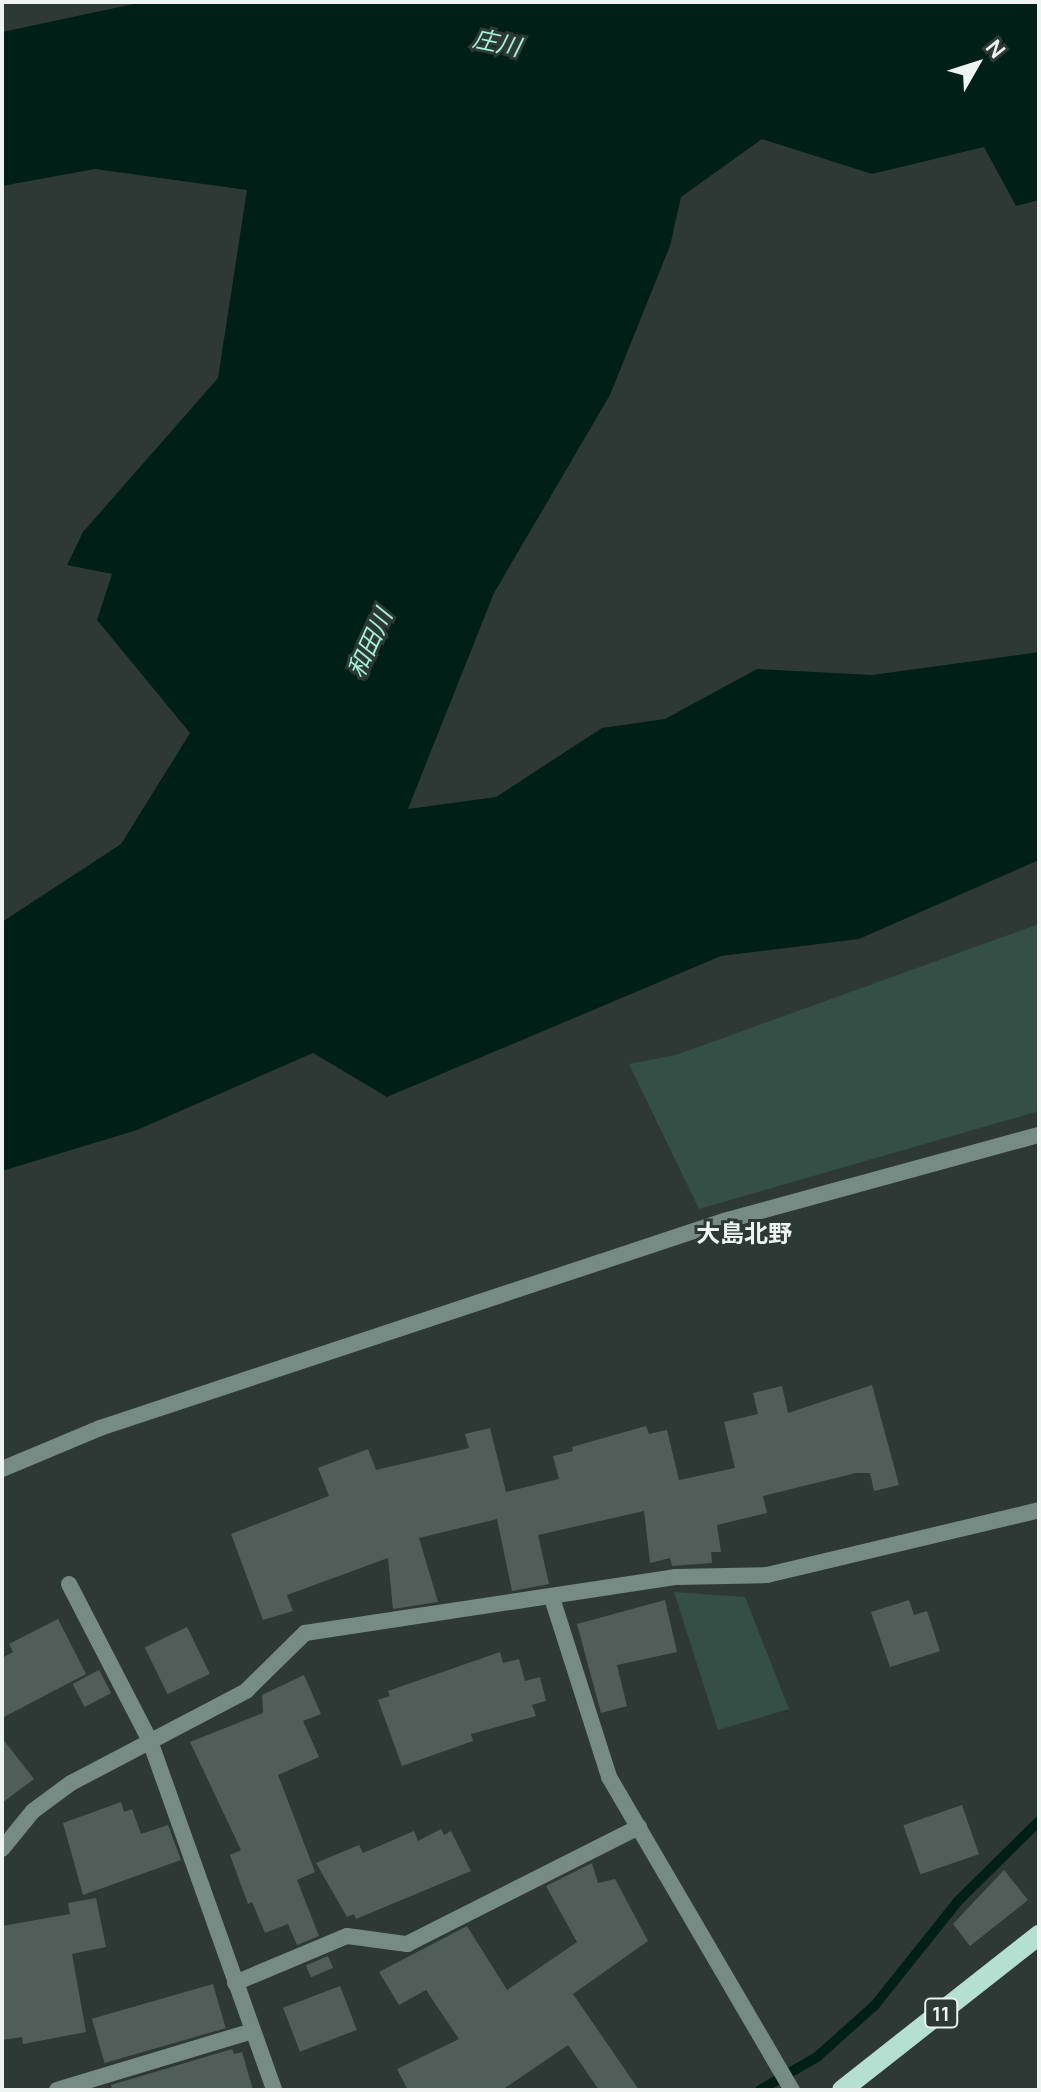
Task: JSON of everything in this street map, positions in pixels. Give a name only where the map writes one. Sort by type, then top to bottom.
[{"type":"main road","name":"11","points":[[842,2090],[1039,1935]]},
{"type":"street","points":[[2,1469],[100,1428],[336,1354],[724,1221],[1039,1135]]},
{"type":"street","points":[[2,1849],[33,1811],[71,1783],[246,1691],[305,1633],[675,1577],[767,1575],[1039,1510]]},
{"type":"street","points":[[69,1584],[150,1741],[274,2090]]},
{"type":"street","points":[[552,1598],[609,1777],[792,2090]]},
{"type":"street","points":[[235,1983],[347,1936],[407,1944],[639,1827]]},
{"type":"street","points":[[57,2090],[252,2031]]},
{"type":"shaded area","points":[[1039,924],[1039,1111],[699,1209],[629,1064],[676,1055]]},
{"type":"shaded area","points":[[674,1592],[745,1597],[789,1709],[718,1730]]},
{"type":"water","points":[[143,2],[1039,2],[1039,200],[1016,206],[984,147],[872,174],[762,139],[681,197],[670,246],[610,395],[494,593],[408,809],[496,797],[602,728],[665,719],[757,669],[872,675],[1039,652],[1039,860],[859,939],[721,956],[387,1097],[313,1053],[137,1130],[2,1171],[2,922],[121,844],[190,733],[97,620],[112,574],[67,565],[83,532],[218,378],[247,190],[95,169],[2,186],[2,32]]},
{"type":"building","points":[[872,1385],[899,1485],[874,1491],[870,1473],[856,1473],[763,1496],[767,1513],[717,1525],[721,1552],[711,1552],[712,1563],[672,1566],[670,1558],[650,1563],[644,1511],[538,1535],[549,1584],[512,1591],[497,1519],[419,1538],[438,1602],[393,1609],[388,1558],[287,1595],[293,1611],[263,1620],[231,1534],[329,1496],[318,1468],[368,1449],[376,1470],[469,1448],[465,1434],[490,1428],[506,1492],[559,1479],[553,1456],[573,1451],[572,1447],[646,1426],[649,1434],[667,1430],[679,1480],[735,1468],[724,1422],[758,1414],[753,1393],[782,1386],[788,1413]]},
{"type":"building","points":[[665,1600],[677,1652],[617,1665],[627,1706],[601,1713],[577,1624]]},
{"type":"building","points":[[909,1600],[914,1615],[927,1611],[940,1651],[890,1667],[871,1612]]},
{"type":"building","points":[[58,1619],[86,1674],[2,1718],[2,1658],[13,1652],[9,1644]]},
{"type":"building","points":[[187,1627],[210,1674],[168,1694],[145,1648]]},
{"type":"building","points":[[500,1652],[503,1663],[519,1659],[525,1681],[540,1677],[546,1701],[532,1705],[536,1716],[471,1734],[473,1741],[402,1766],[378,1700],[390,1696],[388,1691]]},
{"type":"building","points":[[99,1670],[111,1693],[85,1707],[73,1684]]},
{"type":"building","points":[[304,1675],[321,1714],[303,1721],[319,1757],[278,1775],[315,1872],[297,1880],[319,1936],[297,1945],[288,1924],[265,1933],[252,1902],[248,1904],[230,1855],[241,1850],[190,1742],[263,1713],[262,1695]]},
{"type":"building","points":[[2,1738],[34,1779],[2,1803]]},
{"type":"building","points":[[121,1802],[124,1812],[132,1809],[141,1834],[168,1825],[181,1860],[83,1895],[63,1823]]},
{"type":"building","points":[[962,1805],[979,1854],[920,1874],[903,1825]]},
{"type":"building","points":[[441,1829],[444,1835],[451,1831],[471,1871],[356,1919],[354,1914],[347,1917],[316,1863],[359,1845],[363,1853],[414,1831],[418,1841]]},
{"type":"building","points":[[592,1863],[598,1883],[615,1879],[648,1941],[573,1994],[639,2090],[599,2090],[568,2045],[502,2090],[408,2090],[397,2069],[459,2039],[426,1990],[399,2005],[379,1972],[467,1926],[507,1990],[577,1942],[546,1886]]},
{"type":"building","points":[[1004,1870],[1028,1900],[970,1946],[953,1924]]},
{"type":"building","points":[[96,1898],[106,1947],[72,1954],[86,2032],[23,2044],[22,2037],[2,2040],[2,1926],[70,1914],[68,1903]]},
{"type":"building","points":[[328,1956],[333,1968],[311,1977],[306,1965]]},
{"type":"building","points":[[213,1984],[226,2028],[105,2063],[92,2019]]},
{"type":"building","points":[[340,1986],[357,2030],[300,2052],[283,2008]]},
{"type":"building","points":[[232,2049],[234,2054],[242,2052],[253,2090],[112,2090],[111,2085]]},
{"type":"waterway","points":[[760,2090],[817,2057],[875,2005],[958,1901],[1039,1821]]},
{"type":"district","name":"大島北野","points":[[744,1233]]},
{"type":"water label","name":"庄川","points":[[497,42]]},
{"type":"water label","name":"和田川","points":[[369,643]]}]
